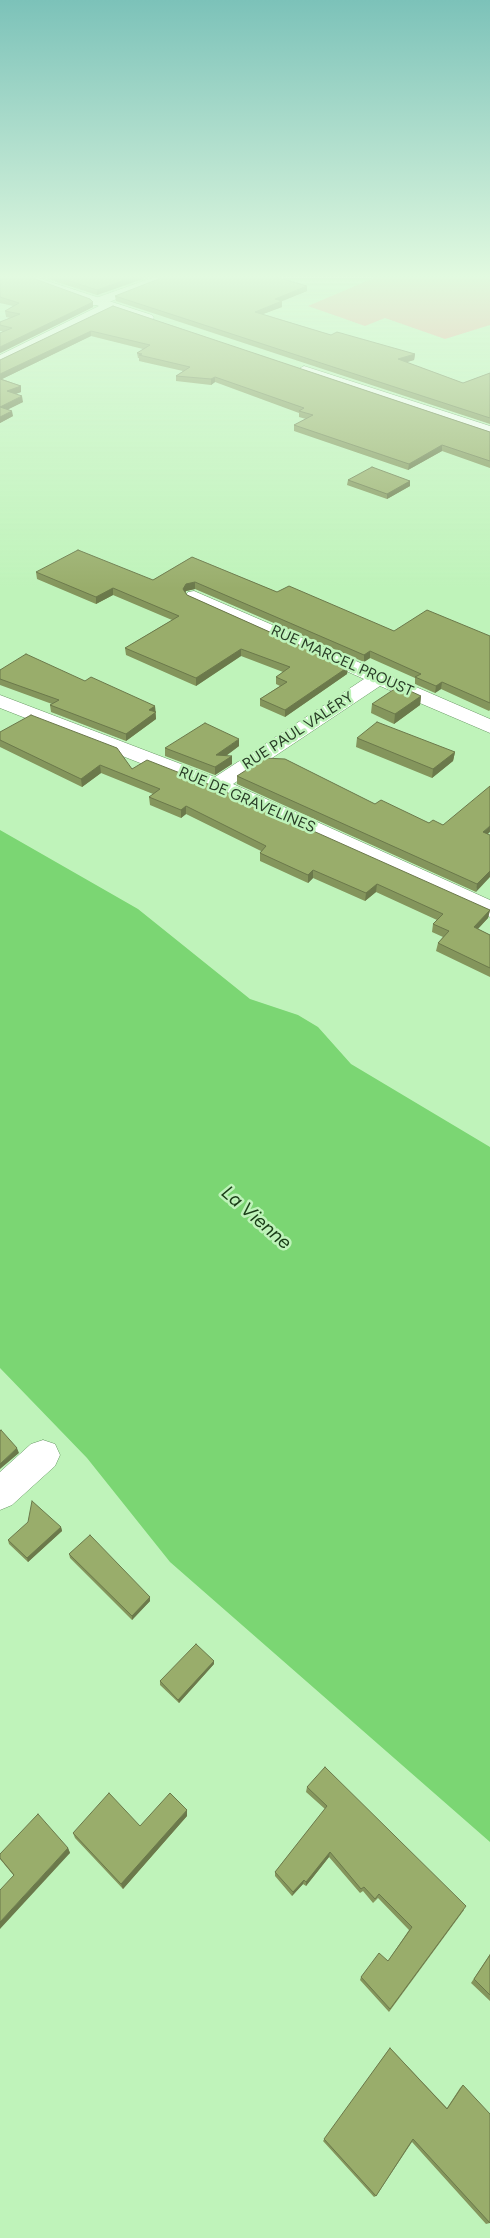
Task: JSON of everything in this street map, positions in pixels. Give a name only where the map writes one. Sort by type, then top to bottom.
[{"type":"street","points":[[334,379],[490,431]]},
{"type":"street","name":"RUE MARCEL PROUST","points":[[194,596],[490,726]]},
{"type":"street","name":"RUE PAUL VALÉRY","points":[[217,785],[380,677]]},
{"type":"street","name":"RUE DE GRAVELINES","points":[[0,701],[217,785],[490,909]]},
{"type":"street","points":[[0,1494],[43,1456]]},
{"type":"water","name":"La Vienne","points":[[0,830],[138,909],[250,999],[298,1015],[318,1027],[351,1064],[490,1147],[490,1842],[170,1562],[87,1458],[0,1368]]},
{"type":"building","points":[[0,379],[21,386],[7,391],[22,396],[0,407]]},
{"type":"building","points":[[222,379],[333,379],[490,432],[490,461],[442,445],[409,464],[294,425],[313,415],[299,411],[304,408]]},
{"type":"building","points":[[371,379],[453,379],[463,383],[473,379],[490,379],[490,418]]},
{"type":"building","points":[[0,407],[12,411],[0,417]]},
{"type":"building","points":[[372,467],[410,481],[387,494],[348,480]]},
{"type":"building","points":[[78,550],[153,580],[192,557],[277,592],[289,586],[394,631],[427,610],[490,636],[490,703],[442,682],[436,686],[415,677],[421,674],[370,651],[364,655],[195,582],[186,584],[183,589],[187,595],[348,667],[285,710],[260,699],[287,682],[276,677],[290,667],[241,649],[196,678],[125,648],[179,616],[113,588],[96,597],[36,572]]},
{"type":"building","points":[[26,654],[85,681],[91,677],[155,706],[149,710],[156,712],[126,734],[50,705],[59,700],[0,679],[0,670]]},
{"type":"building","points":[[399,686],[421,696],[395,714],[372,704]]},
{"type":"building","points":[[31,715],[117,748],[132,769],[147,760],[208,784],[490,910],[474,927],[490,935],[490,968],[438,943],[449,931],[433,924],[443,914],[377,884],[366,893],[313,870],[308,875],[260,853],[266,846],[186,806],[181,810],[149,797],[160,789],[100,765],[81,779],[0,740],[0,732]]},
{"type":"building","points":[[377,722],[455,752],[433,769],[357,738]]},
{"type":"building","points":[[205,723],[239,739],[216,755],[232,756],[215,767],[165,748]]},
{"type":"building","points":[[265,758],[285,759],[375,804],[381,800],[429,823],[433,820],[443,825],[490,786],[490,826],[483,832],[490,835],[490,871],[477,884],[237,776]]},
{"type":"building","points":[[0,1431],[17,1448],[0,1464]]},
{"type":"building","points":[[32,1501],[61,1527],[27,1558],[8,1540],[28,1522]]},
{"type":"building","points":[[90,1535],[150,1597],[132,1616],[69,1554]]},
{"type":"building","points":[[196,1644],[214,1661],[178,1700],[160,1681]]},
{"type":"building","points":[[325,1767],[466,1906],[390,2009],[361,1977],[379,1953],[388,1961],[412,1927],[379,1894],[375,1899],[364,1887],[361,1889],[330,1852],[306,1882],[304,1880],[293,1892],[275,1872],[327,1806],[307,1787]]},
{"type":"building","points":[[109,1793],[140,1826],[170,1793],[187,1810],[121,1884],[73,1833]]},
{"type":"building","points":[[38,1814],[68,1848],[0,1922],[0,1890],[14,1875],[0,1858],[0,1854]]},
{"type":"building","points":[[490,1955],[490,1995],[474,1979]]},
{"type":"building","points":[[390,2048],[447,2109],[463,2085],[490,2114],[490,2223],[413,2139],[376,2196],[324,2139]]}]
